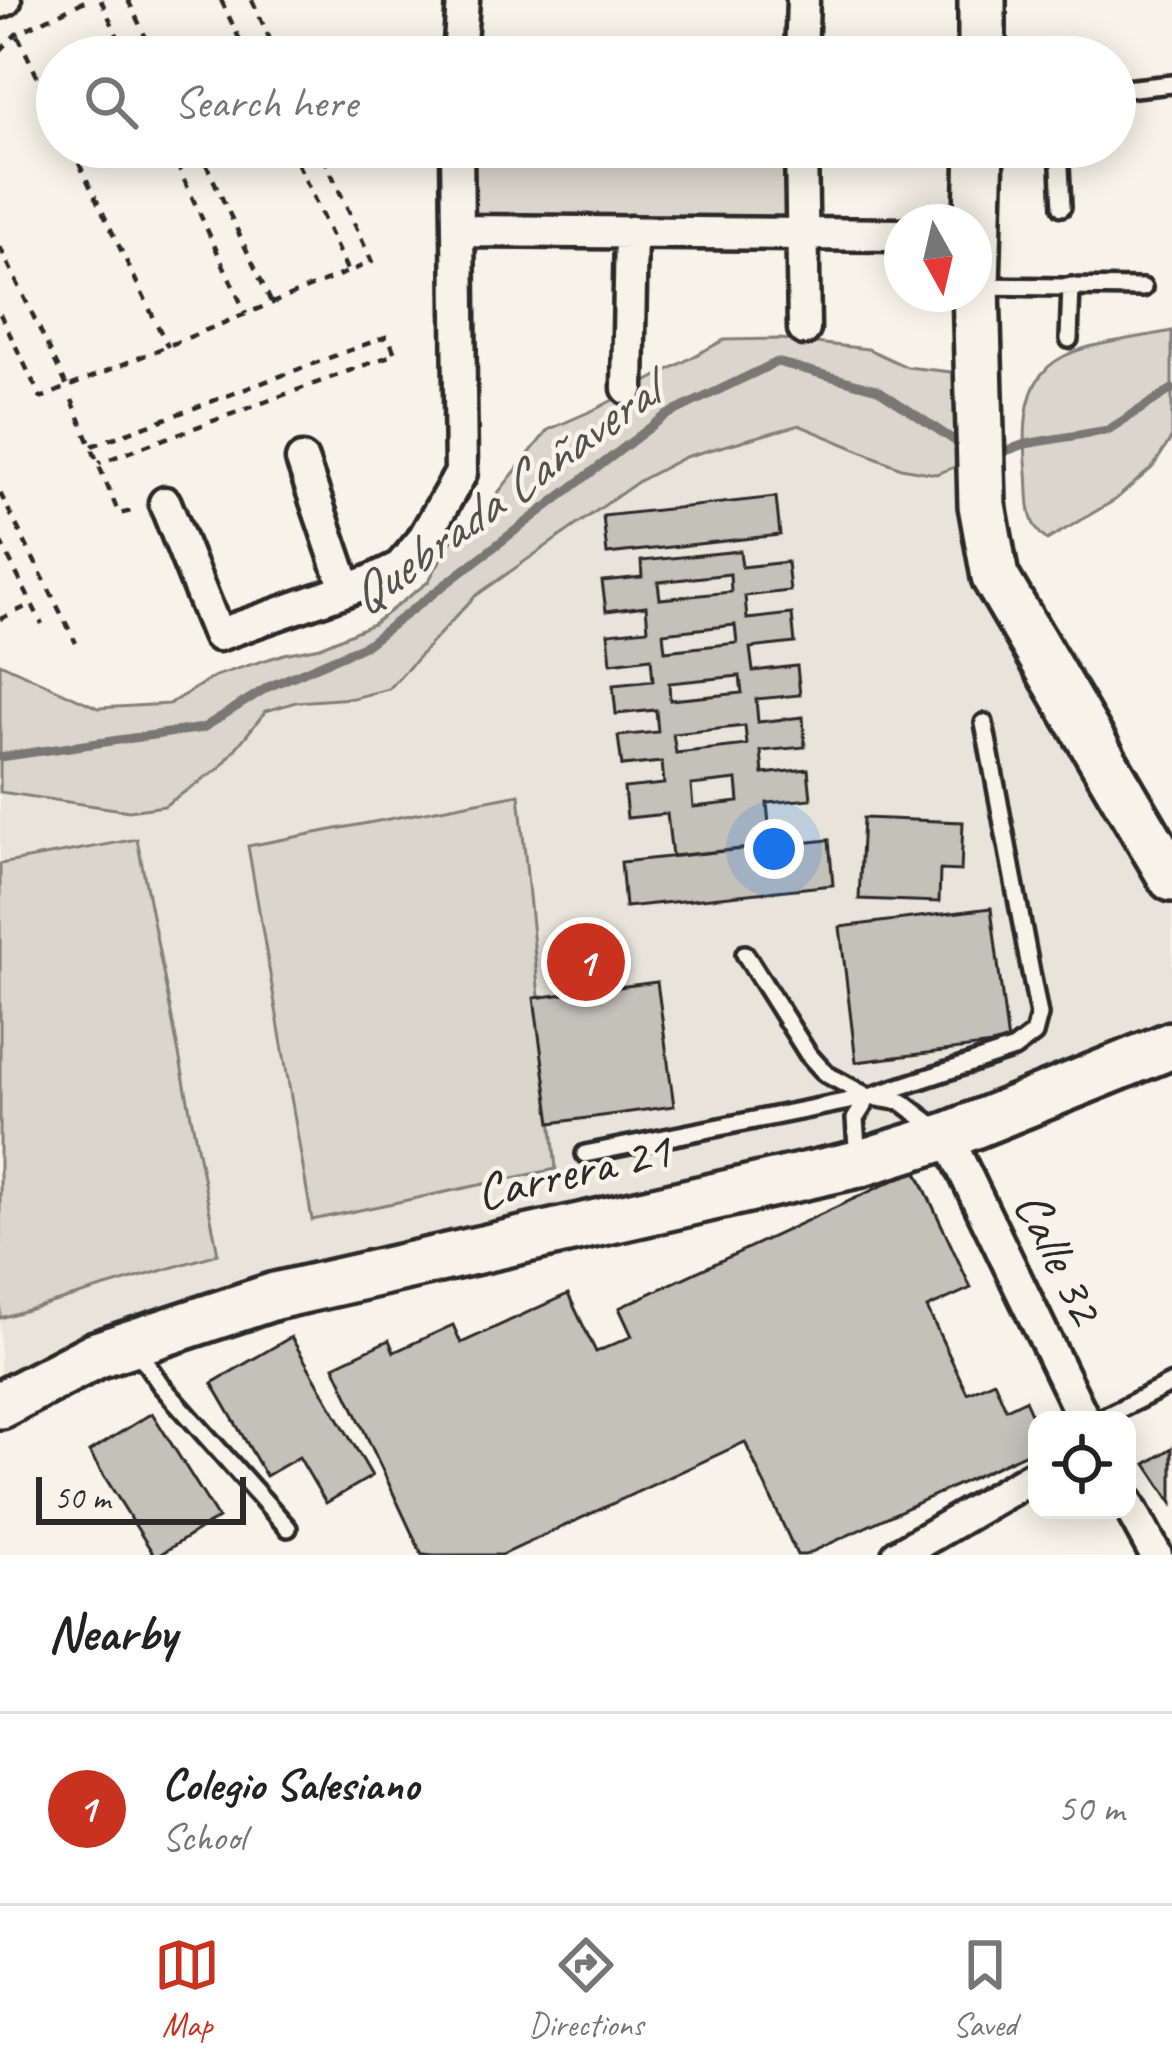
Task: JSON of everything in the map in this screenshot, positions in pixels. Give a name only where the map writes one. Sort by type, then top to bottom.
[{"type":"street","points":[[460,36],[463,0]]},
{"type":"street","points":[[802,36],[803,0]]},
{"type":"street","points":[[982,0],[982,36]]},
{"type":"street","points":[[165,503],[218,635],[400,567],[422,542],[461,473],[457,168]]},
{"type":"street","points":[[801,168],[804,329]]},
{"type":"street","points":[[977,204],[979,168]]},
{"type":"street","points":[[458,231],[884,234]]},
{"type":"street","points":[[628,388],[631,232]]},
{"type":"street","points":[[977,312],[982,505],[995,577],[1157,822],[1172,878]]},
{"type":"street","points":[[302,460],[346,589]]},
{"type":"street","name":"Carrera 21","points":[[0,1405],[96,1355],[275,1296],[858,1165],[947,1136],[1172,1045]]},
{"type":"street","name":"Calle 32","points":[[947,1136],[1080,1411]]},
{"type":"street","points":[[898,1555],[1028,1479]]},
{"type":"street","points":[[1136,1518],[1156,1555]]},
{"type":"lane","points":[[1136,88],[1172,84]]},
{"type":"lane","points":[[1060,168],[1062,207]]},
{"type":"lane","points":[[992,286],[1143,288]]},
{"type":"lane","points":[[1069,339],[1071,286]]},
{"type":"lane","points":[[585,1154],[869,1096],[1015,1049],[1034,1034],[1040,1015],[984,723]]},
{"type":"lane","points":[[745,954],[808,1054],[826,1074],[869,1096],[902,1102],[947,1136]]},
{"type":"lane","points":[[858,1165],[855,1119],[869,1096]]},
{"type":"lane","points":[[133,1345],[161,1385],[288,1528]]},
{"type":"lane","points":[[1116,1411],[1172,1383]]},
{"type":"path","points":[[0,51],[16,34],[87,0]]},
{"type":"path","points":[[100,0],[117,36]]},
{"type":"path","points":[[128,0],[145,36]]},
{"type":"path","points":[[221,0],[238,36]]},
{"type":"path","points":[[252,0],[268,36]]},
{"type":"path","points":[[16,34],[36,75]]},
{"type":"path","points":[[81,168],[168,347]]},
{"type":"path","points":[[179,168],[246,314]]},
{"type":"path","points":[[208,168],[272,304]]},
{"type":"path","points":[[300,168],[348,272]]},
{"type":"path","points":[[0,314],[41,398],[372,262],[329,168]]},
{"type":"path","points":[[0,247],[68,388]]},
{"type":"path","points":[[92,446],[388,336],[395,354],[99,463]]},
{"type":"path","points":[[302,368],[309,385]]},
{"type":"path","points":[[237,392],[244,409]]},
{"type":"path","points":[[72,400],[119,514],[165,503]]},
{"type":"path","points":[[172,416],[178,433]]},
{"type":"path","points":[[0,493],[76,643]]},
{"type":"path","points":[[0,542],[42,624]]},
{"type":"path","points":[[0,619],[32,604]]},
{"type":"shaded area","points":[[457,168],[801,168],[802,231],[458,231]]},
{"type":"shaded area","points":[[1172,331],[1172,437],[1153,467],[1115,500],[1047,540],[1035,526],[1028,501],[1025,430],[1030,398],[1040,376],[1078,350]]},
{"type":"shaded area","points":[[780,339],[868,349],[907,367],[951,372],[963,407],[955,467],[936,474],[901,468],[799,425],[685,457],[639,481],[474,597],[389,689],[266,711],[220,768],[164,806],[129,811],[0,792],[0,663],[98,708],[169,704],[215,676],[320,647],[373,624],[428,582],[450,543],[486,508],[548,430],[724,340]]},
{"type":"shaded area","points":[[777,362],[975,454],[982,505],[1172,878],[1172,1045],[947,1136],[275,1296],[0,1405],[0,757],[366,645]]},
{"type":"shaded area","points":[[519,794],[556,1169],[312,1220],[248,846]]},
{"type":"shaded area","points":[[137,839],[218,1254],[0,1318],[0,864]]},
{"type":"building","points":[[776,497],[780,535],[607,554],[603,516]]},
{"type":"building","points":[[740,551],[742,567],[787,562],[790,591],[745,596],[747,619],[792,614],[795,643],[750,648],[753,671],[797,666],[800,695],[756,699],[758,722],[803,717],[805,747],[761,751],[763,774],[808,769],[811,799],[767,803],[771,846],[672,856],[667,814],[627,818],[624,788],[664,784],[662,762],[622,766],[618,736],[658,732],[656,710],[616,714],[613,685],[653,681],[651,658],[611,663],[608,633],[648,629],[646,606],[606,611],[602,581],[642,577],[641,561]],"holes":[[[730,574],[731,592],[660,599],[658,582]],[[735,625],[737,643],[665,651],[663,633]],[[740,676],[742,693],[670,700],[669,683]],[[745,726],[747,745],[676,753],[673,734]],[[737,780],[739,802],[693,807],[691,785]]]},
{"type":"building","points":[[863,818],[963,822],[961,871],[940,870],[939,902],[859,899]]},
{"type":"building","points":[[829,840],[833,885],[625,907],[621,862]]},
{"type":"building","points":[[991,908],[1008,1043],[856,1062],[840,927]]},
{"type":"building","points":[[657,982],[674,1106],[551,1123],[534,998]]},
{"type":"building","points":[[916,1170],[971,1288],[927,1308],[967,1393],[994,1381],[1006,1409],[1025,1400],[1030,1411],[1028,1452],[805,1555],[797,1555],[745,1442],[502,1555],[422,1555],[334,1366],[389,1340],[394,1352],[453,1325],[461,1343],[568,1294],[596,1352],[632,1336],[619,1308]]},
{"type":"building","points":[[291,1337],[372,1476],[326,1503],[299,1457],[266,1476],[212,1383]]},
{"type":"building","points":[[152,1413],[218,1518],[159,1555],[154,1555],[89,1452]]},
{"type":"building","points":[[1172,1448],[1172,1503],[1146,1464]]},
{"type":"waterway","name":"Quebrada Cañaveral","points":[[0,757],[203,728],[268,687],[366,645],[665,416],[777,362],[877,389],[967,449]]},
{"type":"waterway","name":"Quebrada Cañaveral","points":[[995,455],[1025,444],[1108,430],[1172,389]]},
{"type":"place","name":"Colegio Salesiano","points":[[586,962]]}]
